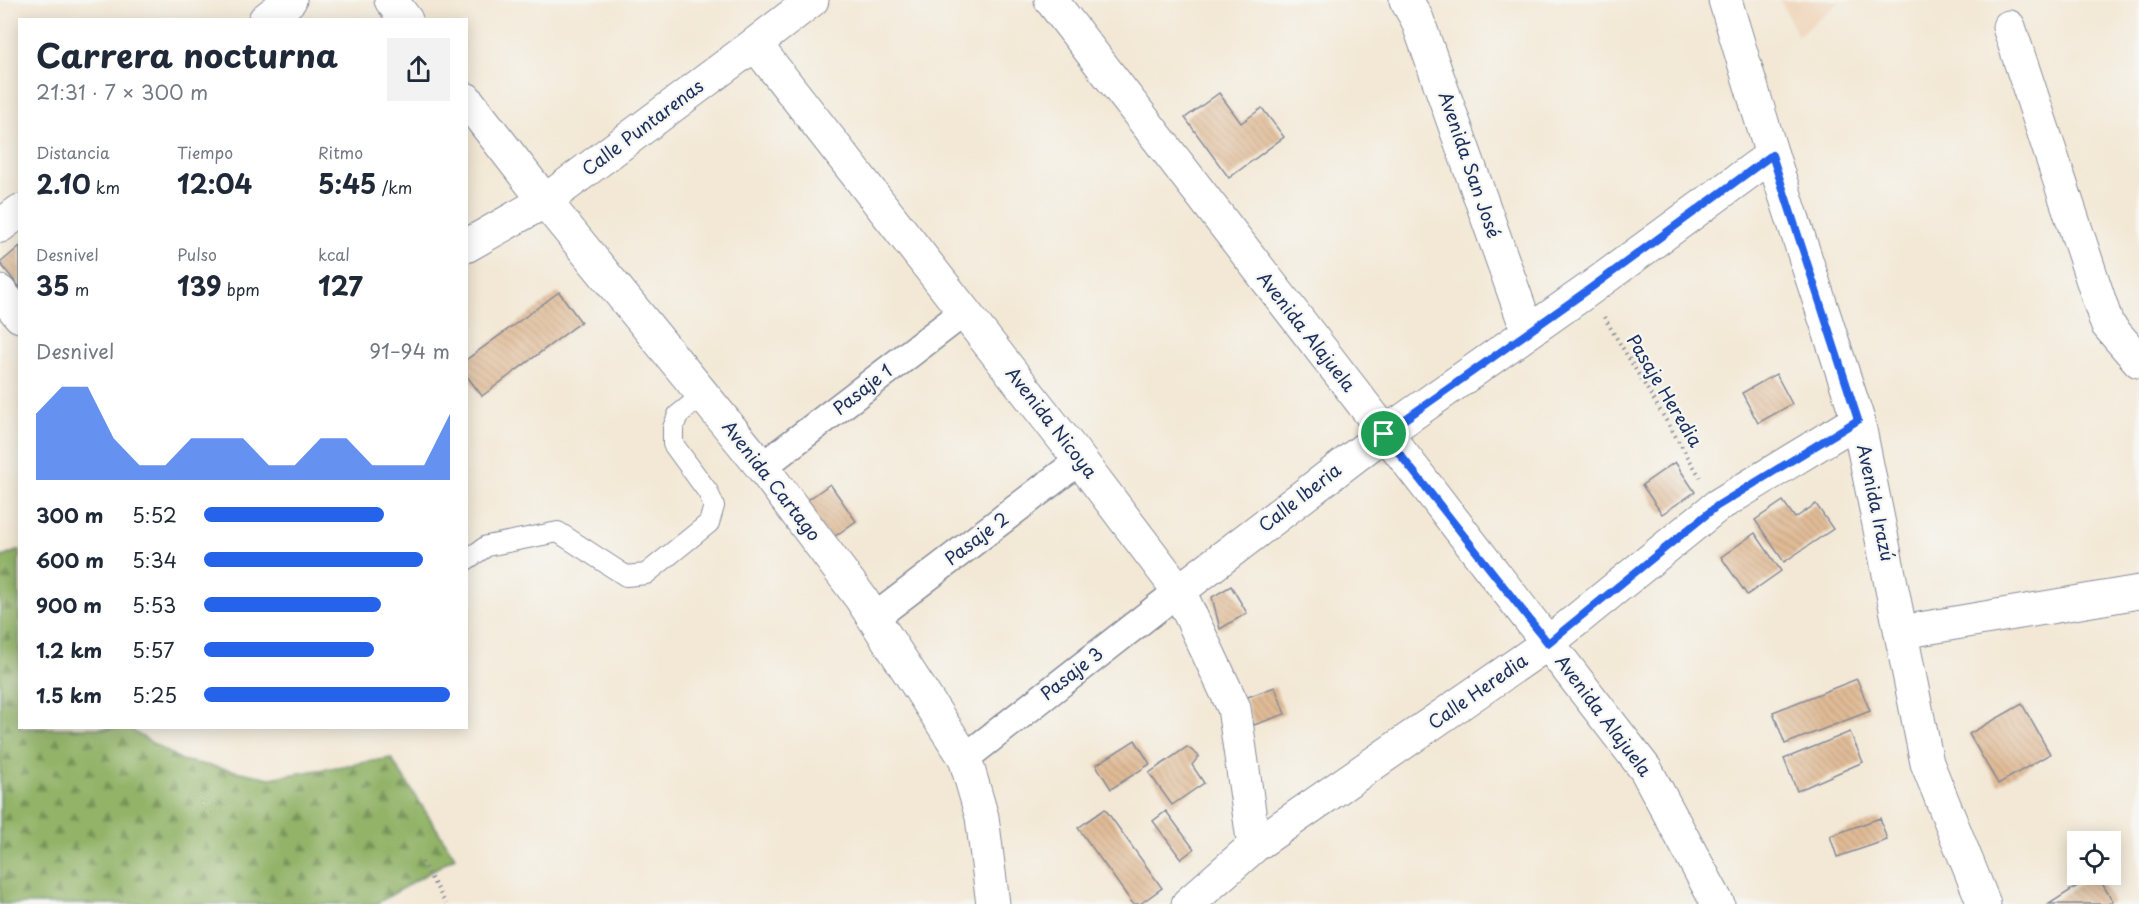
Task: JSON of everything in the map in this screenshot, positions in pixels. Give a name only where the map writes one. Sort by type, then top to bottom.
[{"type":"street","points":[[267,18],[290,0]]},
{"type":"street","points":[[391,0],[404,18]]},
{"type":"street","name":"Calle Puntarenas","points":[[468,245],[544,201],[812,0]]},
{"type":"street","name":"Avenida Alajuela","points":[[1051,0],[1384,434],[1646,770],[1718,904]]},
{"type":"street","name":"Avenida San José","points":[[1406,0],[1417,19],[1528,332]]},
{"type":"street","name":"Avenida Irazú","points":[[1725,0],[1772,155],[1858,420],[1927,763],[1984,904]]},
{"type":"street","points":[[2009,27],[2107,324],[2139,361]]},
{"type":"street","name":"Avenida Nicoya","points":[[755,44],[1080,460],[1179,591],[1234,708],[1254,846]]},
{"type":"street","name":"Avenida Cartago","points":[[468,102],[544,201],[762,468],[874,618],[965,758],[981,817],[993,904]]},
{"type":"street","name":"Calle Iberia","points":[[1179,591],[1384,434],[1588,290],[1772,155]]},
{"type":"street","points":[[0,226],[18,212]]},
{"type":"street","points":[[0,292],[18,314]]},
{"type":"street","name":"Pasaje 1","points":[[762,468],[964,312]]},
{"type":"street","name":"Calle Heredia","points":[[1188,904],[1254,846],[1548,643],[1717,506],[1858,420]]},
{"type":"street","name":"Pasaje 2","points":[[874,618],[1080,460]]},
{"type":"street","name":"Pasaje 3","points":[[965,758],[1179,591]]},
{"type":"street","points":[[1902,632],[2139,592]]},
{"type":"lane","points":[[468,559],[487,546],[558,532],[626,576],[646,574],[709,523],[714,506],[708,492],[673,444],[673,428],[678,415],[703,396]]},
{"type":"path","name":"Pasaje Heredia","points":[[1588,290],[1717,506]]},
{"type":"path","points":[[422,862],[446,904]]},
{"type":"shaded area","points":[[1780,0],[1842,0],[1798,36]]},
{"type":"green space","points":[[18,550],[18,729],[133,729],[134,732],[181,760],[270,778],[391,758],[455,857],[376,904],[0,904],[0,558]]},
{"type":"building","points":[[1219,93],[1241,123],[1262,108],[1284,137],[1229,178],[1185,118]]},
{"type":"building","points":[[18,248],[18,286],[0,263]]},
{"type":"building","points":[[559,292],[581,322],[482,396],[468,378],[468,359]]},
{"type":"building","points":[[1776,374],[1792,404],[1758,423],[1742,393]]},
{"type":"building","points":[[1675,462],[1695,492],[1662,514],[1642,485]]},
{"type":"building","points":[[830,484],[856,521],[827,542],[801,505]]},
{"type":"building","points":[[1783,501],[1795,518],[1816,504],[1833,529],[1784,562],[1755,520]]},
{"type":"building","points":[[1755,533],[1781,571],[1747,595],[1721,557]]},
{"type":"building","points":[[1231,586],[1247,613],[1220,629],[1212,597]]},
{"type":"building","points":[[1857,679],[1870,711],[1785,744],[1773,712]]},
{"type":"building","points":[[1275,687],[1285,714],[1254,725],[1245,698]]},
{"type":"building","points":[[2022,704],[2050,754],[1998,784],[1969,734]]},
{"type":"building","points":[[1850,732],[1863,762],[1797,791],[1784,759]]},
{"type":"building","points":[[1135,740],[1150,764],[1111,789],[1096,765]]},
{"type":"building","points":[[1187,747],[1199,756],[1192,765],[1204,783],[1172,805],[1149,773]]},
{"type":"building","points":[[1105,809],[1162,888],[1140,904],[1133,904],[1078,828]]},
{"type":"building","points":[[1166,811],[1194,849],[1181,859],[1153,821]]},
{"type":"building","points":[[1880,818],[1887,840],[1837,857],[1830,836]]},
{"type":"building","points":[[2079,885],[2103,885],[2113,901],[2108,904],[2049,904]]},
{"type":"route","points":[[1772,155],[1858,420],[1717,506],[1548,643],[1384,434],[1588,290],[1772,155]]}]
